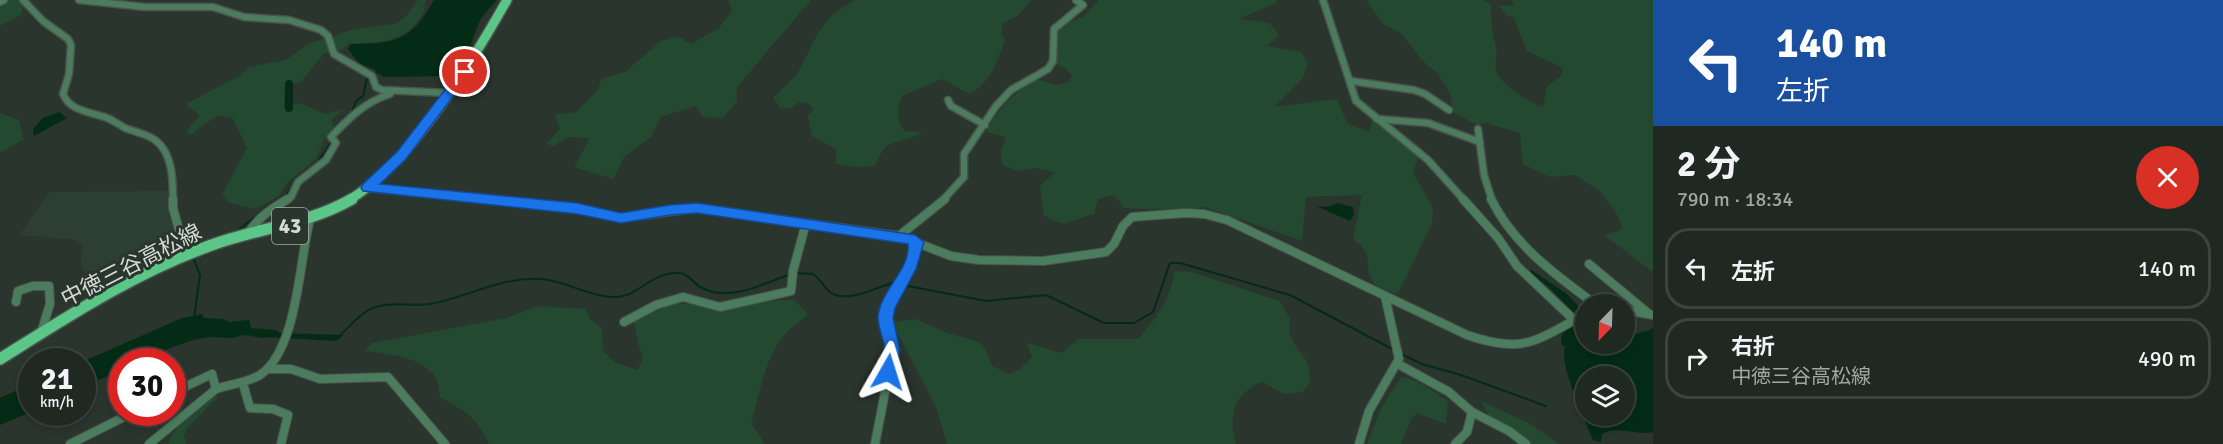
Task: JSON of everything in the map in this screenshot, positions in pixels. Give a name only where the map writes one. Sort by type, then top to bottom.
[{"type":"main road","name":"中徳三谷高松線","points":[[0,359],[105,296],[186,255],[212,245],[310,219],[347,202],[368,188],[401,156],[449,93],[475,56],[507,0]]},
{"type":"street","points":[[0,2],[4,0]]},
{"type":"street","points":[[23,0],[43,21],[68,39],[71,45],[69,74],[63,94],[67,103],[76,109],[110,118],[123,127],[154,140],[166,152],[173,179],[173,208],[186,255]]},
{"type":"street","points":[[79,0],[145,7],[213,7],[244,17],[300,23],[321,30],[328,36],[334,54],[372,76],[376,87],[396,93]]},
{"type":"street","points":[[899,236],[952,194],[964,177],[963,154],[996,106],[1011,90],[1048,69],[1053,61],[1054,28],[1083,5],[1076,0]]},
{"type":"street","points":[[368,188],[568,207],[621,218],[697,208],[899,236],[936,251],[964,258],[1043,261],[1106,252],[1111,249],[1123,226],[1132,217],[1204,214],[1227,220],[1467,335],[1502,345],[1527,344],[1573,319],[1517,266],[1498,238],[1428,160],[1356,101],[1323,0]]},
{"type":"street","points":[[1351,81],[1414,90],[1425,94],[1449,110]]},
{"type":"street","points":[[247,236],[253,225],[291,196],[298,182],[326,160],[336,143],[331,137],[372,98],[396,93],[449,93]]},
{"type":"street","points":[[948,100],[951,106],[985,125]]},
{"type":"street","points":[[1377,119],[1428,123],[1480,142]]},
{"type":"street","points":[[1478,129],[1484,174],[1490,192],[1512,235],[1542,265],[1582,294]]},
{"type":"street","points":[[149,444],[177,424],[198,402],[216,388],[232,383],[243,384],[268,369],[284,340],[310,219]]},
{"type":"street","points":[[624,322],[656,305],[684,297],[720,307],[791,291],[792,275],[807,223]]},
{"type":"street","points":[[1498,238],[1512,235]]},
{"type":"street","points":[[875,444],[893,351],[885,318],[888,307],[901,286],[917,242]]},
{"type":"street","points":[[1589,264],[1650,314]]},
{"type":"street","points":[[16,302],[18,291],[42,284],[49,286],[50,301],[41,333]]},
{"type":"street","points":[[1359,444],[1369,411],[1398,357],[1385,296]]},
{"type":"street","points":[[1635,312],[1650,314]]},
{"type":"street","points":[[1398,357],[1472,411],[1509,431],[1526,444]]},
{"type":"street","points":[[268,369],[291,369],[320,379],[388,377],[445,444]]},
{"type":"street","points":[[186,387],[213,374],[216,388]]},
{"type":"street","points":[[243,384],[250,408],[273,409],[288,415],[281,444]]},
{"type":"street","points":[[1455,444],[1467,432],[1472,411]]},
{"type":"street","points":[[70,444],[108,425]]},
{"type":"shaded area","points":[[0,0],[22,0],[22,14],[0,26]]},
{"type":"shaded area","points":[[418,0],[426,0],[424,12],[408,31],[391,39],[371,43],[349,43],[342,50],[324,53],[301,82],[285,85],[284,108],[300,103],[325,114],[344,109],[331,120],[335,129],[324,140],[316,159],[287,183],[279,196],[255,209],[230,203],[222,195],[247,148],[232,118],[218,115],[190,135],[186,131],[200,116],[186,104],[241,75],[249,67],[286,60],[308,44],[355,29],[395,24],[406,16]]},
{"type":"shaded area","points":[[434,0],[497,0],[481,20],[465,60],[456,72],[449,76],[383,77],[374,69],[359,64],[348,49],[351,44],[390,41],[409,32],[426,14]]},
{"type":"shaded area","points":[[728,0],[811,0],[737,87],[737,101],[723,118],[702,117],[696,106],[661,117],[651,137],[625,156],[613,179],[574,167],[590,138],[568,137],[554,146],[546,144],[560,129],[555,115],[576,112],[598,90],[601,79],[625,72],[661,41],[679,37],[691,44],[719,28],[732,11]]},
{"type":"shaded area","points":[[854,0],[1031,0],[1019,15],[1003,23],[1001,33],[1005,39],[992,71],[982,85],[969,94],[942,79],[902,96],[898,113],[904,131],[923,132],[890,145],[875,166],[859,167],[835,164],[837,150],[812,136],[808,116],[813,109],[808,103],[799,102],[792,108],[780,108],[773,98],[797,74],[818,33],[831,16]]},
{"type":"shaded area","points":[[1099,0],[1277,0],[1274,4],[1239,19],[1270,23],[1279,35],[1267,46],[1301,52],[1308,63],[1303,78],[1274,107],[1337,99],[1347,123],[1369,132],[1373,116],[1418,156],[1413,173],[1433,208],[1432,223],[1398,294],[1384,290],[1371,279],[1365,251],[1353,239],[1362,195],[1306,197],[1302,241],[1205,207],[1186,210],[1124,208],[1114,195],[1098,199],[1094,214],[1062,224],[1044,216],[1040,186],[1055,172],[1036,168],[1016,171],[1002,164],[1001,151],[1006,137],[986,132],[1007,102],[1037,79],[1057,85],[1069,82],[1072,75],[1065,68],[1057,65],[1057,27],[1083,17]]},
{"type":"shaded area","points":[[1366,0],[1484,0],[1491,5],[1496,70],[1499,76],[1516,92],[1543,107],[1547,86],[1561,76],[1563,68],[1527,51],[1514,18],[1507,15],[1498,5],[1514,6],[1511,0],[1653,0],[1653,272],[1605,236],[1622,229],[1618,216],[1601,192],[1575,175],[1550,177],[1523,164],[1520,133],[1486,123],[1477,125],[1453,112],[1450,93],[1438,74],[1421,59],[1402,34],[1383,24]]},
{"type":"shaded area","points":[[59,112],[67,118],[34,136],[33,129],[43,118]]},
{"type":"shaded area","points":[[0,113],[19,120],[24,139],[0,153]]},
{"type":"shaded area","points":[[168,191],[170,215],[182,250],[180,255],[97,295],[81,263],[82,245],[76,240],[19,235],[50,192]]},
{"type":"shaded area","points":[[1337,203],[1353,207],[1354,215],[1350,221],[1316,206],[1328,207]]},
{"type":"shaded area","points":[[1530,269],[1567,294],[1575,303],[1575,311],[1573,312],[1551,289],[1531,273]]},
{"type":"shaded area","points":[[1175,271],[1191,272],[1280,301],[1290,319],[1289,332],[1307,362],[1311,381],[1302,392],[1284,394],[1262,382],[1245,392],[1239,399],[1233,415],[1236,444],[947,444],[936,407],[892,322],[916,319],[947,333],[979,342],[985,348],[992,366],[1010,374],[1020,369],[1032,357],[1027,343],[1062,353],[1078,339],[1138,339],[1162,308]]},
{"type":"shaded area","points":[[795,300],[808,314],[787,332],[773,352],[751,423],[765,444],[489,444],[481,428],[469,416],[440,397],[436,378],[422,365],[403,357],[364,351],[372,343],[507,318],[537,306],[585,309],[591,320],[602,328],[603,351],[616,363],[638,370],[643,358],[634,322],[673,303],[711,306],[755,301]]},
{"type":"shaded area","points":[[202,314],[204,318],[224,319],[229,322],[249,320],[251,328],[276,330],[280,333],[344,335],[336,341],[262,338],[245,335],[233,338],[200,339],[171,348],[114,348],[182,318]]},
{"type":"shaded area","points":[[1575,324],[1575,354],[1635,354],[1635,334],[1653,327],[1653,432],[1614,430],[1602,434],[1601,442],[1593,440],[1587,426],[1635,426],[1635,366],[1575,366],[1575,396],[1566,367],[1565,347],[1561,344],[1562,334]]},
{"type":"shaded area","points":[[108,351],[108,376],[96,381],[96,356]]},
{"type":"shaded area","points":[[1401,377],[1417,381],[1448,401],[1446,424],[1417,413],[1411,419],[1401,444],[1367,444],[1382,407]]},
{"type":"shaded area","points":[[18,390],[18,417],[0,425],[0,398]]},
{"type":"shaded area","points":[[220,395],[187,428],[184,436],[187,444],[168,444],[179,426],[186,426],[186,418],[189,414]]},
{"type":"shaded area","points":[[1481,401],[1529,423],[1559,444],[1529,444],[1492,422]]},
{"type":"waterway","points":[[351,115],[356,101],[363,96],[367,78],[377,72]]},
{"type":"waterway","points":[[289,84],[289,108]]},
{"type":"waterway","points":[[285,198],[295,180],[318,162],[332,141]]},
{"type":"waterway","points":[[233,234],[267,208]]},
{"type":"waterway","points":[[193,257],[200,275],[194,318]]},
{"type":"waterway","points":[[903,285],[986,301],[1046,295],[1104,323],[1134,323],[1153,312],[1170,263],[1180,263],[1290,295],[1394,350]]},
{"type":"waterway","points":[[340,335],[361,315],[376,307],[389,304],[430,304],[513,281],[551,280],[598,295],[617,297],[632,293],[654,279],[670,273],[683,274],[702,288],[723,293],[758,287],[790,274]]},
{"type":"waterway","points":[[796,273],[813,274],[830,292],[844,296],[861,294],[892,283],[898,284]]},
{"type":"waterway","points":[[1399,353],[1422,364],[1461,375],[1546,406]]},
{"type":"route","points":[[465,72],[401,156],[368,188],[577,208],[621,218],[682,208],[697,208],[910,238],[917,242],[909,269],[888,307],[885,318],[891,334],[893,351],[888,372]]}]
